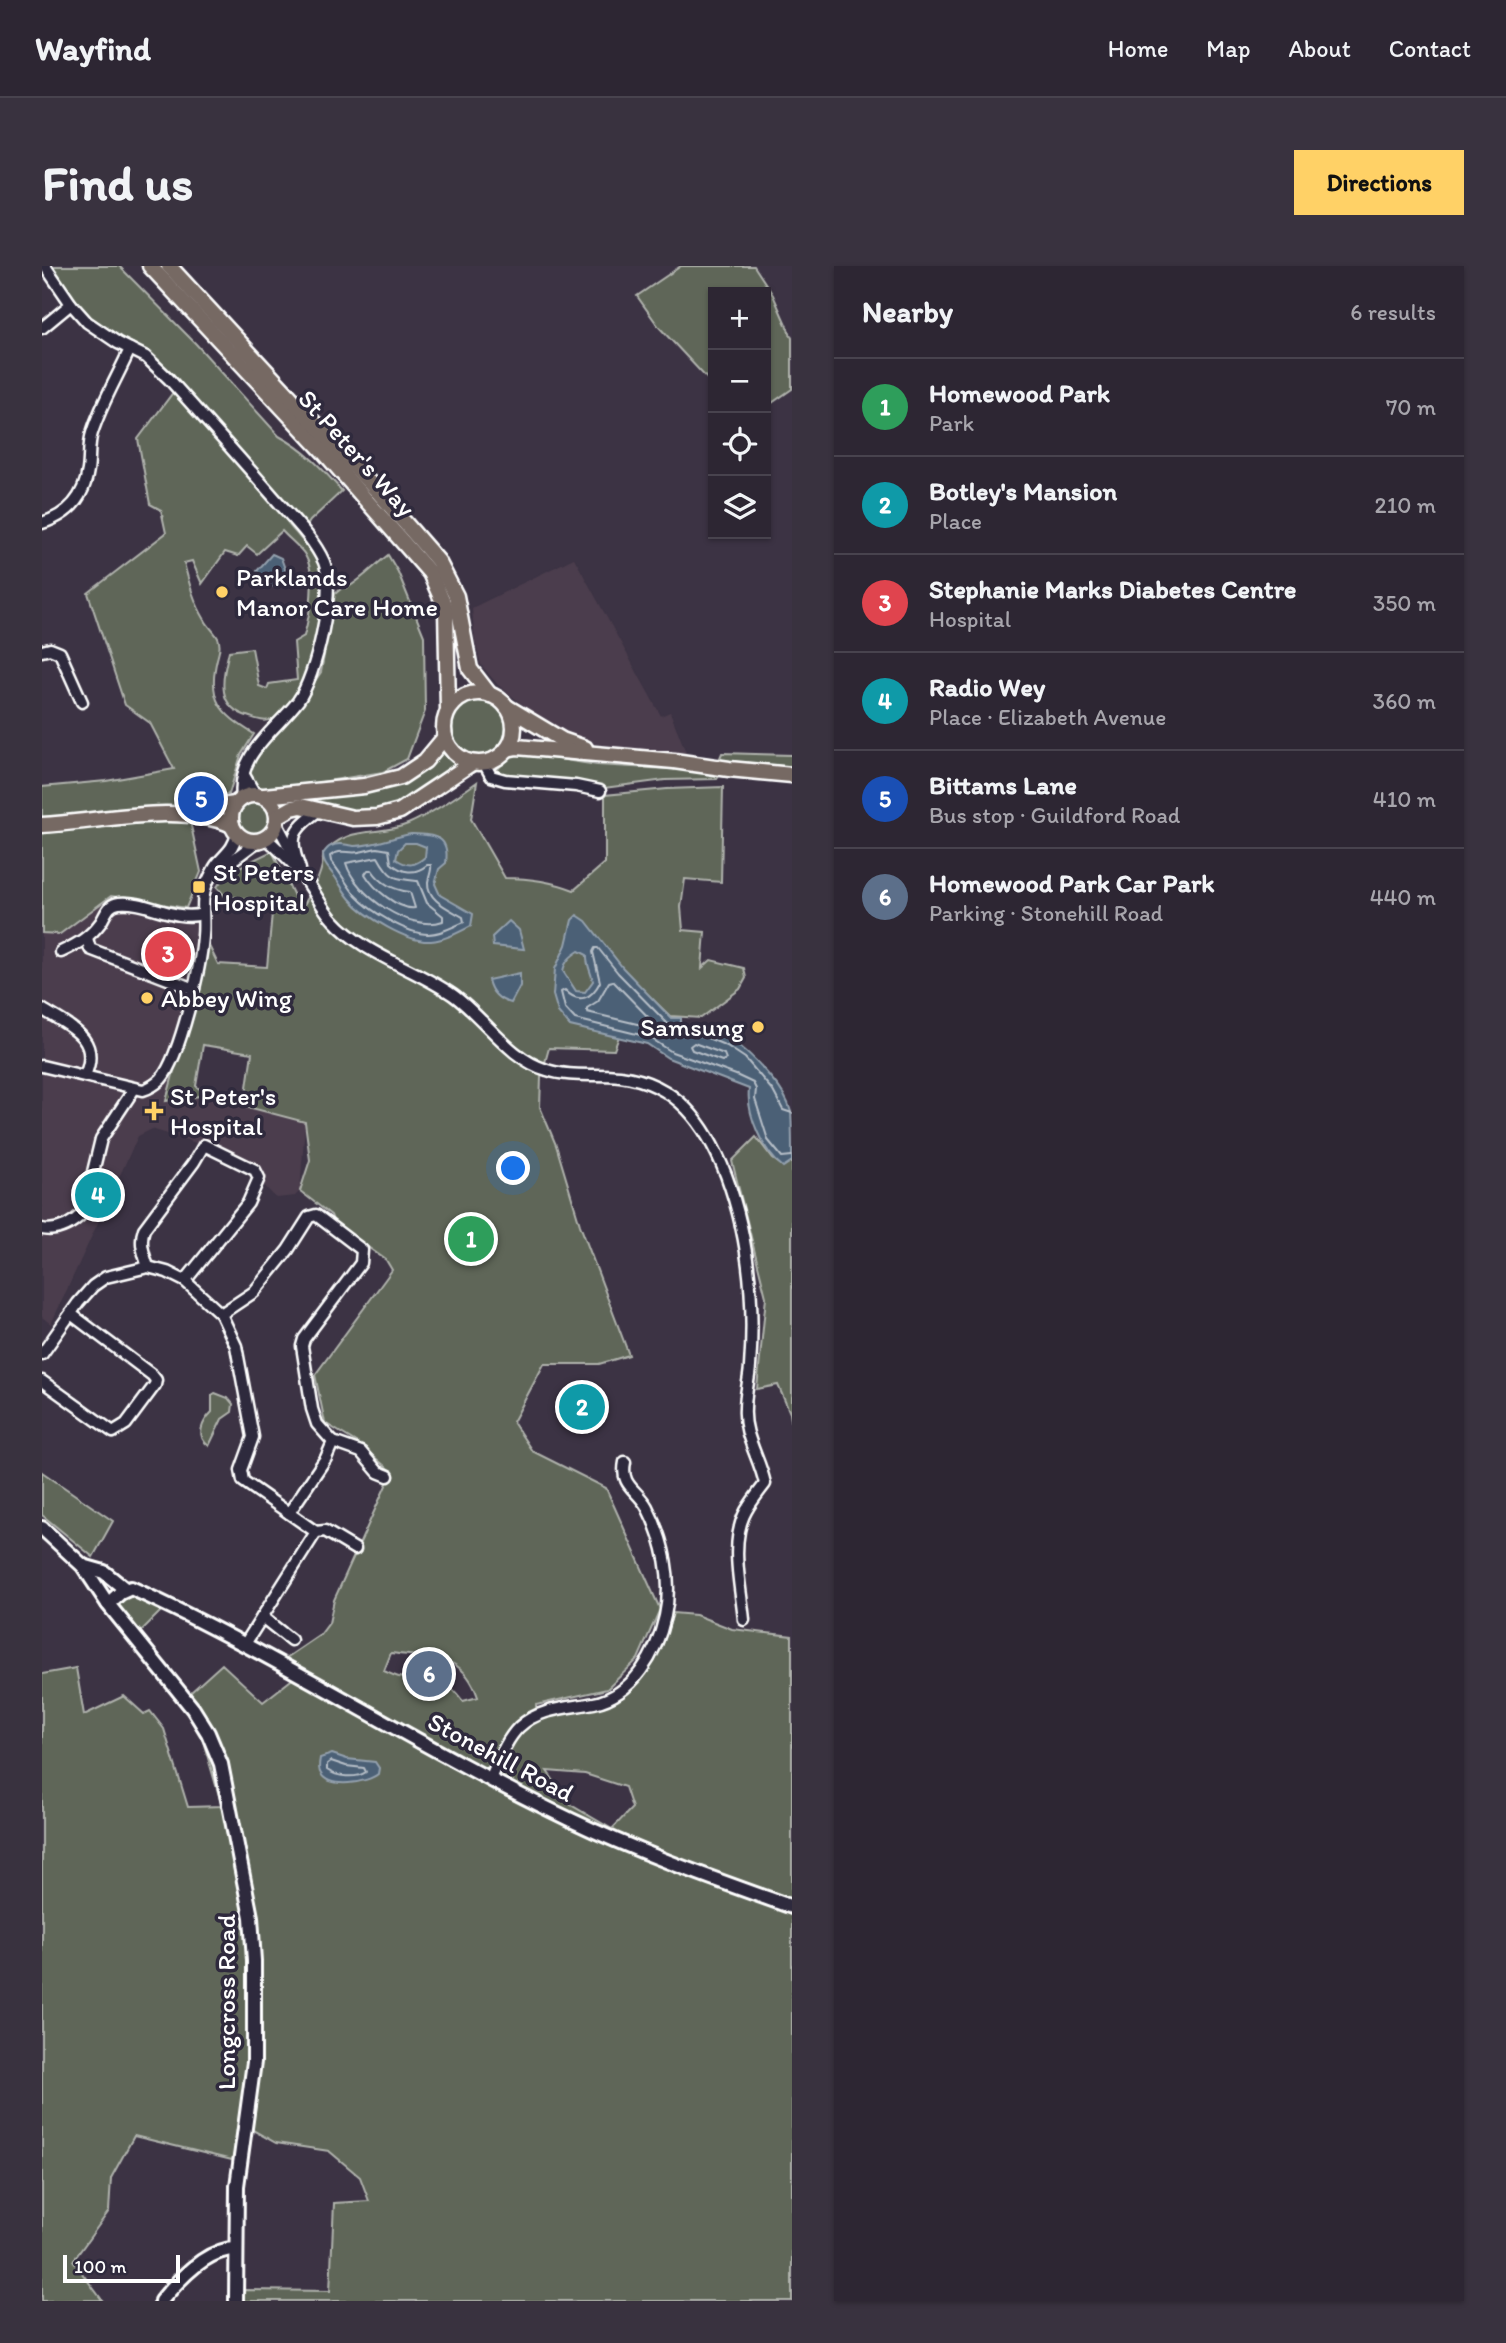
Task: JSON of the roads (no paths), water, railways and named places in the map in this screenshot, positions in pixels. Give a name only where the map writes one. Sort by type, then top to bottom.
[{"type":"main road","name":"St Peter's Way","points":[[150,266],[323,451],[430,573],[446,609],[448,709]]},
{"type":"main road","name":"St Peter's Way","points":[[169,266],[350,461],[438,561],[456,596],[467,662],[473,675],[490,695]]},
{"type":"main road","points":[[478,763],[452,751],[445,737],[444,724],[448,709],[465,696],[474,693],[490,695],[567,743],[603,754]]},
{"type":"main road","points":[[42,825],[141,816],[200,815],[234,829],[244,839],[262,840],[278,820],[292,808],[301,806],[353,818],[377,817],[400,811],[478,763],[499,757],[512,741],[514,727],[507,707]]},
{"type":"main road","points":[[141,816],[179,807],[216,807],[249,798],[364,786],[401,777],[425,761],[445,737]]},
{"type":"main road","points":[[507,749],[517,747],[603,754],[792,775]]},
{"type":"main road","points":[[249,798],[272,803],[278,820]]},
{"type":"main road","points":[[234,829],[231,818],[249,798]]},
{"type":"street","points":[[45,266],[87,322],[146,357],[169,379],[302,529],[324,563],[328,578],[328,597],[317,656],[299,699],[247,759],[244,775],[249,798]]},
{"type":"street","points":[[42,328],[71,304]]},
{"type":"street","points":[[42,523],[57,518],[73,506],[83,490],[89,470],[92,433],[130,349]]},
{"type":"street","points":[[42,650],[50,649],[60,653],[82,702]]},
{"type":"street","points":[[478,763],[491,776],[505,780],[576,786],[600,791]]},
{"type":"street","points":[[295,857],[296,831],[300,824],[318,811]]},
{"type":"street","points":[[278,820],[301,872],[332,919],[352,937],[453,995],[529,1062],[547,1070],[582,1076],[618,1076],[649,1081],[671,1094],[693,1115],[708,1138],[738,1211],[752,1283],[750,1368],[744,1408],[750,1447],[765,1484],[745,1512],[739,1530],[737,1549],[744,1620]]},
{"type":"street","points":[[42,1066],[85,1074],[143,1090],[151,1088],[163,1077],[173,1055],[194,989],[203,938],[202,914],[207,883],[216,864],[232,849],[234,829]]},
{"type":"street","points":[[211,876],[262,840],[301,872]]},
{"type":"street","points":[[61,952],[87,938],[109,907],[119,903],[175,914],[202,914]]},
{"type":"street","points":[[87,938],[90,949],[194,989]]},
{"type":"street","points":[[42,1009],[85,1040],[91,1051],[85,1074]]},
{"type":"street","points":[[42,1229],[64,1227],[83,1213],[102,1139],[134,1089]]},
{"type":"street","points":[[148,1267],[141,1244],[144,1229],[204,1145],[255,1170],[259,1178],[248,1203],[185,1281]]},
{"type":"street","points":[[221,1314],[254,1292],[288,1250],[309,1217],[316,1215],[359,1247],[363,1254],[361,1263],[304,1339],[302,1346],[312,1409],[317,1423],[332,1442],[362,1452],[378,1472],[388,1476]]},
{"type":"street","points":[[42,1354],[78,1303],[99,1281],[148,1267],[185,1281],[221,1314],[236,1346],[253,1437],[241,1475],[243,1481],[316,1532],[326,1531],[355,1549]]},
{"type":"street","points":[[42,1381],[113,1432],[126,1424],[155,1385],[156,1380],[152,1375],[71,1314]]},
{"type":"street","points":[[289,1513],[326,1458],[332,1442]]},
{"type":"street","points":[[490,1779],[506,1745],[519,1727],[551,1709],[598,1702],[617,1694],[638,1676],[655,1648],[665,1619],[670,1592],[666,1561],[657,1527],[645,1504],[627,1483],[623,1472],[625,1462]]},
{"type":"street","points":[[42,1528],[83,1566]]},
{"type":"street","points":[[244,1644],[316,1532]]},
{"type":"street","name":"Stonehill Road","points":[[83,1566],[104,1572],[125,1590],[131,1588],[244,1644],[490,1779],[571,1820],[670,1863],[792,1907]]},
{"type":"street","name":"Longcross Road","points":[[83,1566],[108,1604],[193,1709],[215,1748],[231,1807],[251,1917],[254,1961],[254,2062],[237,2186],[236,2301]]},
{"type":"street","points":[[108,1604],[125,1590]]},
{"type":"street","points":[[262,1617],[291,1640]]},
{"type":"street","points":[[161,2301],[181,2280],[217,2251],[236,2249]]},
{"type":"water","points":[[272,554],[281,558],[285,569],[283,580],[275,587],[263,583],[257,571]]},
{"type":"water","points":[[411,834],[433,836],[443,842],[447,854],[446,863],[439,869],[435,884],[440,895],[473,914],[471,926],[431,941],[399,933],[357,906],[324,861],[323,854],[334,845],[361,846]],"holes":[[[405,843],[426,847],[425,857],[415,864],[396,859],[398,850]]]},
{"type":"water","points":[[577,915],[586,921],[623,968],[671,1018],[681,1018],[681,1025],[722,1036],[752,1056],[781,1090],[790,1108],[792,1161],[783,1167],[769,1152],[757,1132],[750,1110],[749,1089],[668,1058],[647,1044],[570,1026],[558,1012],[553,995],[555,969],[566,945],[572,920]],"holes":[[[579,951],[587,955],[593,981],[585,992],[576,991],[563,971],[564,967]]]},
{"type":"water","points":[[509,921],[519,930],[524,949],[493,946],[492,937]]},
{"type":"water","points":[[520,973],[520,986],[511,1003],[499,998],[491,989],[488,980]]},
{"type":"water","points":[[332,1754],[347,1759],[375,1762],[379,1768],[378,1774],[358,1782],[332,1782],[321,1774],[319,1766],[320,1758]]},
{"type":"place","name":"Parklands Manor Care Home","points":[[222,592]]},
{"type":"place","name":"Bittams Lane","points":[[201,799]]},
{"type":"place","name":"St Peters Hospital","points":[[199,887]]},
{"type":"place","name":"Stephanie Marks Diabetes Centre","points":[[168,954]]},
{"type":"place","name":"Abbey Wing","points":[[147,998]]},
{"type":"place","name":"Samsung","points":[[758,1027]]},
{"type":"place","name":"St Peter's Hospital","points":[[154,1111]]},
{"type":"place","name":"Radio Wey","points":[[98,1195]]},
{"type":"place","name":"Homewood Park","points":[[471,1239]]},
{"type":"place","name":"Botley's Mansion","points":[[582,1407]]},
{"type":"place","name":"Homewood Park Car Park","points":[[429,1674]]}]
